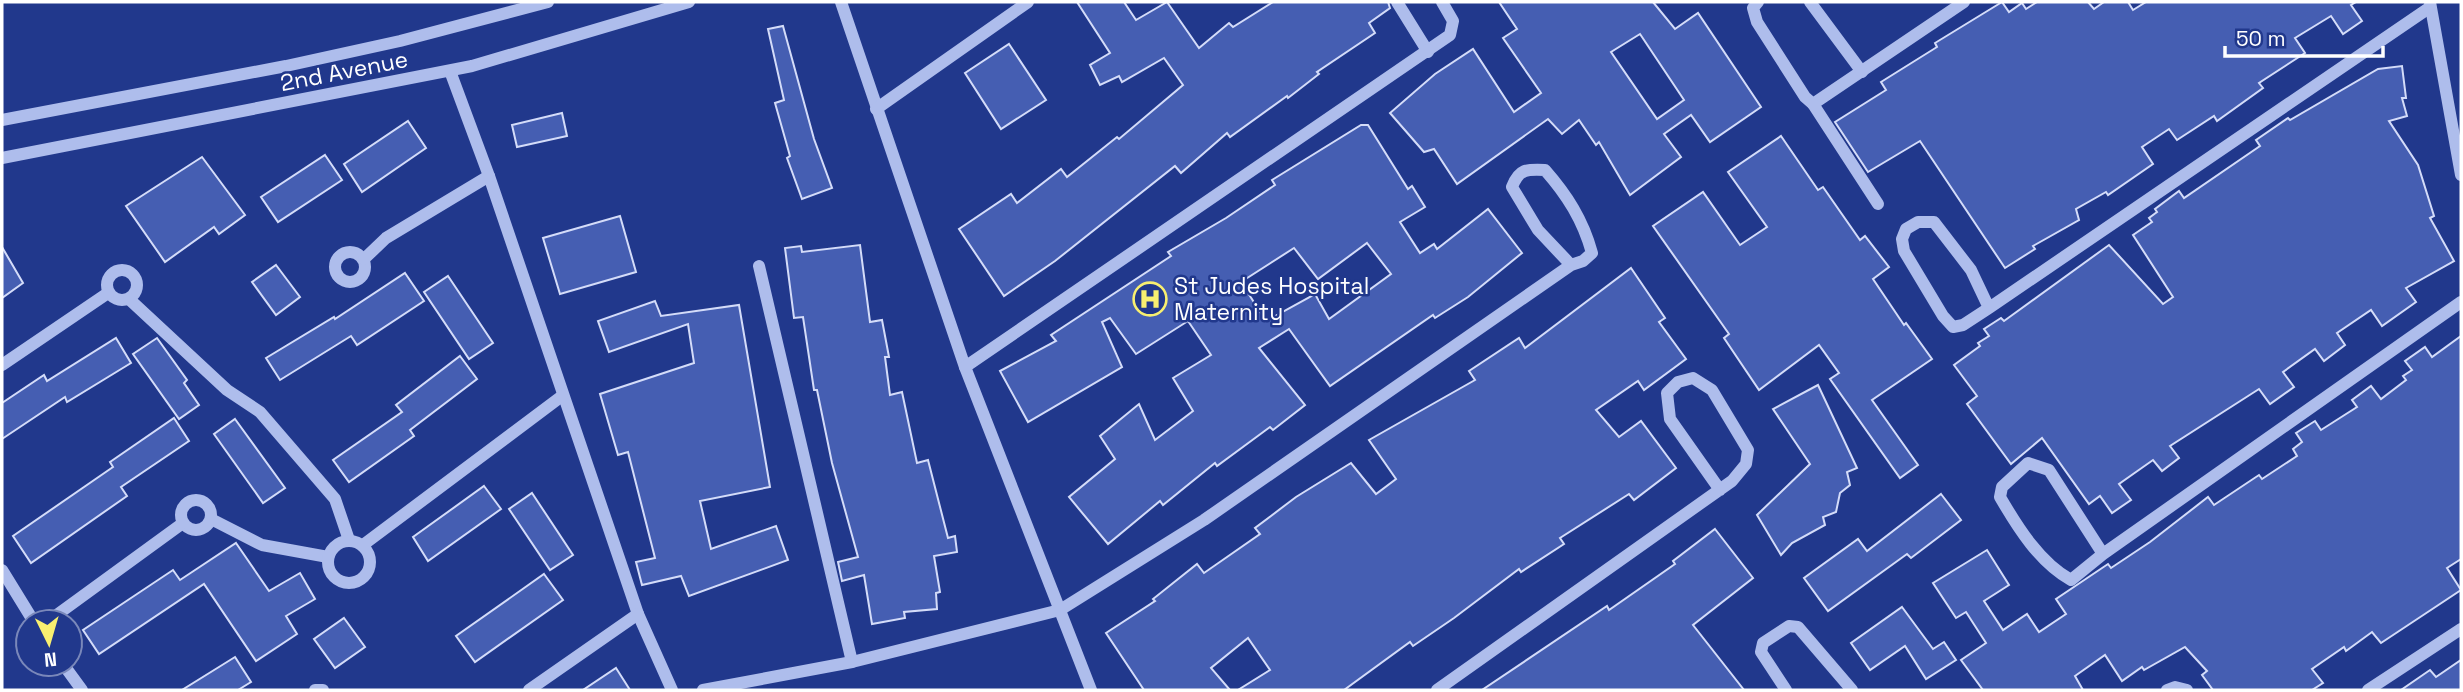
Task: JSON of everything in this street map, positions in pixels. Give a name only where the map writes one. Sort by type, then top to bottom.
[{"type":"street","name":"2nd Avenue","points":[[2,120],[286,66],[400,41],[548,2]]},
{"type":"street","name":"2nd Avenue","points":[[2,158],[450,71],[689,2]]},
{"type":"street","points":[[841,2],[965,367],[1091,690]]},
{"type":"street","points":[[876,108],[1028,2]]},
{"type":"street","points":[[1397,2],[1427,52]]},
{"type":"street","points":[[965,367],[1450,35],[1453,22],[1442,2]]},
{"type":"street","points":[[1758,2],[1753,8],[1757,22],[1878,204]]},
{"type":"street","points":[[1811,2],[1862,72]]},
{"type":"street","points":[[1813,104],[1964,2]]},
{"type":"street","points":[[1990,308],[1971,270],[1934,222],[1919,222],[1906,229],[1902,239],[1904,251],[1943,316],[1954,327],[1964,325],[1990,308],[2430,5],[2461,174]]},
{"type":"street","points":[[450,71],[489,176],[562,396],[639,614],[672,690]]},
{"type":"street","points":[[703,690],[852,662],[1060,610],[1204,520],[1592,253],[1587,233],[1568,198],[1545,170],[1525,169],[1517,174],[1512,187],[1538,230],[1571,265]]},
{"type":"street","points":[[364,260],[386,238],[489,176]]},
{"type":"street","points":[[759,266],[852,662]]},
{"type":"street","points":[[108,293],[107,281],[114,272],[126,271],[135,278],[136,289],[129,299]]},
{"type":"street","points":[[108,293],[118,300],[129,299],[227,390],[260,412],[335,499],[349,540]]},
{"type":"street","points":[[2,366],[108,293]]},
{"type":"street","points":[[2103,554],[2049,470],[2028,463],[2002,487],[2000,497],[2010,514],[2057,573],[2071,580],[2103,554],[2461,302]]},
{"type":"street","points":[[1437,690],[1720,490],[1732,481],[1746,464],[1748,450],[1712,390],[1693,378],[1678,382],[1667,393],[1670,419],[1720,490]]},
{"type":"street","points":[[363,545],[562,396]]},
{"type":"street","points":[[200,500],[210,507],[211,519],[204,528],[192,530],[183,523],[181,511],[189,502],[200,500]]},
{"type":"street","points":[[211,519],[262,545],[328,557]]},
{"type":"street","points":[[66,608],[183,523]]},
{"type":"street","points":[[349,540],[363,545],[371,558],[368,573],[356,582],[341,582],[330,572],[328,557],[335,545],[349,540]]},
{"type":"street","points":[[2,570],[25,608]]},
{"type":"street","points":[[529,690],[639,614]]},
{"type":"street","points":[[1786,690],[1761,652],[1763,643],[1789,626],[1798,627],[1852,690]]},
{"type":"street","points":[[2368,690],[2461,629]]},
{"type":"street","points":[[2167,690],[2175,687],[2187,690]]},
{"type":"street","points":[[315,690],[323,690]]},
{"type":"building","points":[[1077,2],[1124,2],[1136,20],[1167,2],[1199,48],[1229,23],[1233,27],[1273,2],[1388,2],[1390,8],[1369,23],[1375,33],[1317,72],[1319,74],[1288,98],[1287,96],[1230,137],[1227,133],[1181,173],[1175,166],[1055,261],[1004,296],[959,229],[1011,194],[1017,203],[1061,169],[1067,177],[1117,137],[1119,139],[1183,85],[1164,58],[1122,82],[1119,76],[1100,85],[1090,65],[1110,53]]},
{"type":"building","points":[[1499,2],[1653,2],[1675,29],[1698,13],[1761,107],[1710,142],[1691,115],[1664,134],[1681,157],[1630,195],[1599,142],[1596,145],[1579,120],[1562,134],[1548,119],[1457,184],[1434,149],[1424,152],[1390,113],[1435,74],[1473,49],[1514,112],[1541,93],[1503,38],[1517,29]],"holes":[[[1640,34],[1684,100],[1657,119],[1611,52]]]},
{"type":"building","points":[[2002,2],[2009,12],[2022,3],[2026,9],[2037,2],[2088,2],[2094,9],[2104,2],[2128,2],[2133,10],[2146,2],[2356,2],[2351,5],[2362,21],[2343,34],[2331,16],[2295,38],[2305,53],[2259,83],[2263,88],[2217,121],[2214,116],[2177,140],[2169,129],[2142,147],[2153,164],[2108,195],[2106,192],[2076,209],[2079,220],[2033,246],[2035,249],[2005,268],[1920,141],[1868,172],[1835,122],[1886,90],[1881,82],[1937,47],[1935,43]]},
{"type":"building","points":[[783,26],[814,139],[832,188],[802,199],[787,158],[790,156],[775,103],[784,100],[768,29]]},
{"type":"building","points":[[1009,44],[1046,100],[1001,129],[965,73]]},
{"type":"building","points":[[2402,66],[2406,98],[2402,98],[2407,116],[2389,121],[2418,165],[2434,216],[2430,218],[2454,261],[2406,288],[2416,302],[2382,326],[2371,310],[2337,333],[2345,345],[2324,361],[2315,349],[2283,372],[2294,387],[2270,404],[2259,389],[2170,446],[2179,458],[2162,471],[2153,460],[2119,484],[2131,500],[2112,513],[2100,496],[2089,504],[2042,438],[2011,464],[1967,404],[1977,396],[1954,365],[1989,336],[1984,329],[2001,318],[2004,321],[2109,245],[2163,304],[2173,297],[2133,235],[2152,222],[2149,218],[2157,212],[2155,209],[2179,191],[2184,198],[2260,146],[2256,140],[2288,118],[2290,120],[2378,69]]},
{"type":"building","points":[[562,113],[567,136],[517,147],[512,125]]},
{"type":"building","points":[[408,121],[426,148],[362,192],[344,164]]},
{"type":"building","points":[[1361,125],[1368,125],[1408,189],[1412,186],[1425,207],[1400,222],[1420,253],[1434,244],[1437,249],[1488,209],[1522,253],[1468,297],[1435,318],[1433,315],[1330,386],[1289,329],[1259,348],[1305,405],[1273,430],[1270,427],[1217,466],[1215,463],[1163,505],[1160,501],[1108,544],[1069,497],[1115,459],[1100,436],[1139,404],[1155,440],[1193,411],[1173,378],[1211,355],[1188,321],[1136,354],[1110,318],[1102,322],[1122,367],[1028,422],[1000,371],[1056,341],[1051,335],[1171,256],[1168,252],[1275,185],[1272,180]],"holes":[[[1367,243],[1391,274],[1329,319],[1315,294],[1266,321],[1241,282],[1294,248],[1318,279]]]},
{"type":"building","points":[[1781,136],[1818,190],[1823,187],[1860,240],[1865,236],[1889,267],[1873,279],[1904,325],[1906,323],[1932,359],[1872,400],[1918,465],[1900,478],[1830,379],[1839,373],[1819,345],[1759,390],[1724,338],[1729,334],[1653,226],[1703,192],[1740,245],[1767,227],[1728,172]]},
{"type":"building","points":[[325,155],[342,180],[278,222],[261,197]]},
{"type":"building","points":[[202,157],[245,215],[219,234],[214,227],[165,262],[126,206]]},
{"type":"building","points":[[620,216],[636,272],[560,294],[543,238]]},
{"type":"building","points":[[860,245],[870,322],[882,320],[889,357],[885,357],[890,395],[902,392],[917,463],[928,460],[948,538],[955,536],[957,552],[934,556],[940,592],[936,593],[937,609],[904,612],[905,618],[872,624],[864,575],[842,581],[838,562],[858,557],[832,463],[817,390],[814,390],[803,317],[794,318],[785,248],[801,246],[802,252]]},
{"type":"building","points":[[2,247],[23,283],[2,298]]},
{"type":"building","points":[[276,265],[300,297],[276,315],[252,282]]},
{"type":"building","points":[[1631,268],[1665,318],[1659,322],[1686,359],[1644,390],[1638,381],[1596,410],[1619,437],[1641,421],[1676,468],[1634,500],[1629,494],[1560,538],[1564,544],[1521,572],[1519,569],[1454,618],[1413,646],[1410,642],[1344,690],[1238,690],[1270,670],[1248,638],[1211,668],[1230,690],[1144,690],[1106,633],[1155,601],[1153,599],[1197,564],[1204,573],[1260,534],[1255,528],[1296,497],[1351,463],[1376,494],[1396,479],[1369,440],[1475,380],[1469,371],[1519,338],[1525,348]]},
{"type":"building","points":[[405,273],[424,301],[357,345],[351,336],[280,380],[266,358],[334,317],[335,319]]},
{"type":"building","points":[[448,276],[493,343],[469,359],[424,292]]},
{"type":"building","points":[[655,301],[661,316],[739,305],[770,487],[700,501],[711,549],[776,526],[788,560],[689,596],[681,576],[642,585],[636,562],[655,558],[628,452],[618,455],[600,394],[694,363],[688,324],[609,352],[598,321]]},
{"type":"building","points":[[2461,336],[2461,559],[2447,568],[2461,590],[2381,643],[2372,632],[2346,651],[2344,647],[2312,669],[2323,683],[2312,690],[2213,690],[2202,675],[2207,671],[2185,647],[2144,670],[2142,667],[2122,681],[2105,655],[2075,676],[2083,690],[1983,690],[1961,660],[1986,643],[1966,612],[1956,618],[1933,583],[1987,550],[2009,585],[1984,601],[2003,630],[2027,614],[2039,632],[2066,614],[2056,599],[2108,564],[2111,568],[2150,542],[2208,497],[2214,505],[2259,475],[2262,479],[2297,456],[2293,449],[2302,442],[2296,433],[2315,421],[2321,430],[2357,407],[2352,400],[2371,386],[2381,399],[2406,380],[2403,376],[2412,370],[2405,361],[2425,347],[2432,357]]},
{"type":"building","points":[[116,338],[131,363],[67,402],[65,397],[2,439],[2,403],[44,375],[47,381]]},
{"type":"building","points":[[157,338],[187,380],[184,383],[199,405],[179,419],[133,354]]},
{"type":"building","points":[[460,356],[477,379],[410,430],[414,436],[349,482],[333,460],[402,412],[396,405]]},
{"type":"building","points":[[1818,385],[1857,468],[1847,472],[1850,485],[1840,493],[1836,512],[1823,517],[1825,525],[1792,543],[1781,555],[1757,515],[1810,464],[1773,409]]},
{"type":"building","points":[[174,418],[189,441],[121,487],[127,496],[31,563],[13,536],[113,467],[110,462]]},
{"type":"building","points":[[235,419],[285,488],[263,503],[214,434]]},
{"type":"building","points":[[484,486],[501,509],[428,561],[413,537]]},
{"type":"building","points":[[532,493],[573,555],[550,570],[509,509]]},
{"type":"building","points":[[1941,494],[1961,520],[1911,558],[1907,554],[1828,611],[1804,578],[1858,539],[1867,551]]},
{"type":"building","points":[[1715,529],[1753,578],[1693,625],[1744,690],[1482,690],[1607,606],[1609,610],[1675,564],[1673,561]]},
{"type":"building","points":[[236,543],[269,591],[300,573],[315,599],[286,616],[297,634],[256,661],[204,584],[99,654],[84,629],[173,570],[180,580]]},
{"type":"building","points":[[544,574],[563,600],[475,662],[456,636]]},
{"type":"building","points":[[1902,607],[1933,649],[1944,642],[1956,660],[1926,679],[1905,646],[1870,670],[1851,643]]},
{"type":"building","points":[[344,618],[365,647],[335,668],[314,639]]},
{"type":"building","points":[[235,657],[251,682],[238,690],[182,690]]},
{"type":"building","points":[[2461,660],[2461,690],[2401,690],[2430,670],[2436,677]]},
{"type":"building","points":[[616,668],[630,690],[583,690]]},
{"type":"place","name":"St Judes Hospital Maternity","points":[[1150,299]]}]
